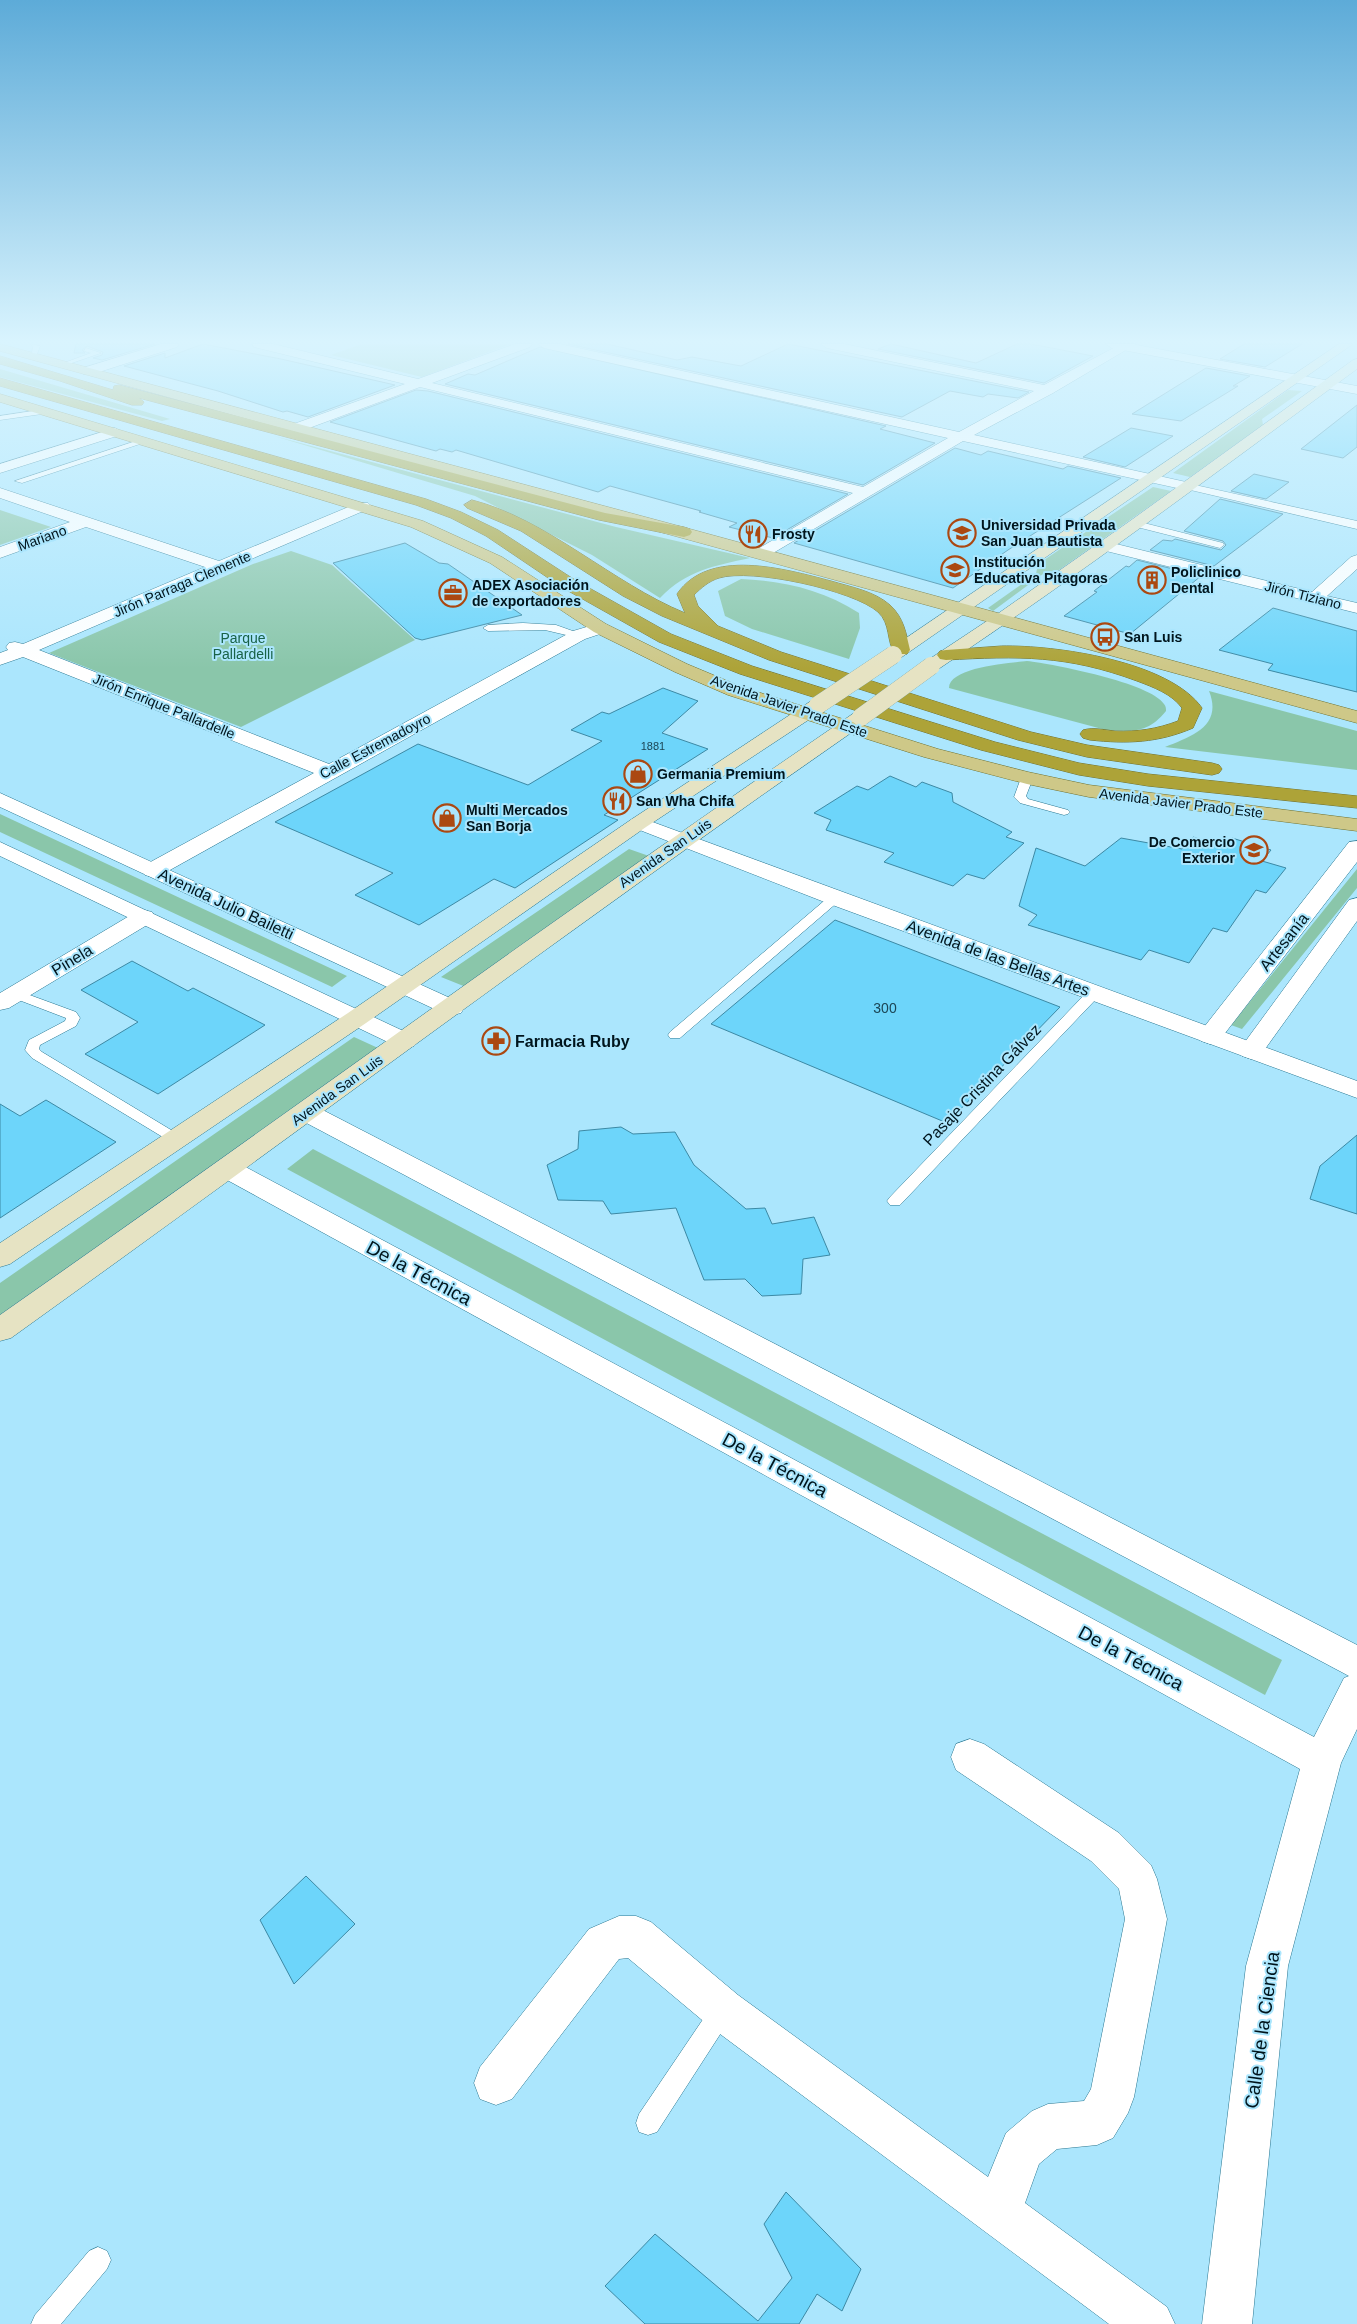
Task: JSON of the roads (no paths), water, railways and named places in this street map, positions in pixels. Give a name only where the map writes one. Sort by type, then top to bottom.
[{"type":"highway","points":[[215,452],[382,500],[446,521],[497,540],[530,557]]},
{"type":"highway","name":"Avenida Javier Prado Este","points":[[247,452],[421,502],[456,515],[492,533],[577,589],[665,638],[746,670],[988,746],[1079,769],[1148,780],[1357,802]]},
{"type":"highway","points":[[305,452],[335,461]]},
{"type":"highway","points":[[360,452],[604,517],[684,532]]},
{"type":"highway","points":[[458,499],[527,528],[629,592],[714,632],[775,656],[1000,728],[1087,751],[1127,758],[1357,784]]},
{"type":"highway","points":[[714,632],[690,608],[685,594],[692,585],[724,573],[740,570],[763,571],[869,598],[889,614],[896,623],[897,653]]},
{"type":"highway","points":[[946,655],[1024,653],[1056,654],[1080,658],[1149,679],[1176,691],[1185,697],[1192,708],[1186,724],[1162,734],[1132,738],[1065,731],[1000,728]]},
{"type":"main road","name":"Avenida Javier Prado Este","points":[[184,452],[417,524],[496,560],[600,628],[680,668],[735,691],[813,709],[854,721],[937,755],[1027,778],[1089,791],[1136,798],[1357,825]]},
{"type":"main road","points":[[387,452],[762,553],[1357,717]]},
{"type":"main road","points":[[0,1257],[358,1018],[639,823],[897,653],[1188,452]]},
{"type":"main road","name":"Avenida San Luis","points":[[0,1330],[228,1169],[682,840],[946,655],[1002,619],[1136,524],[1232,452]]},
{"type":"street","points":[[0,469],[52,452]]},
{"type":"street","points":[[704,452],[866,492]]},
{"type":"street","points":[[762,553],[933,452]]},
{"type":"street","points":[[1038,452],[1357,525]]},
{"type":"street","points":[[0,492],[221,567]]},
{"type":"street","name":"Jirón Parraga Clemente","points":[[0,660],[363,506]]},
{"type":"street","name":"Mariano","points":[[0,553],[84,522]]},
{"type":"street","name":"Jirón Tiziano","points":[[1104,546],[1357,608]]},
{"type":"street","points":[[1315,598],[1357,560]]},
{"type":"street","name":"Calle Estremadoyro","points":[[153,870],[328,771],[579,635],[600,628]]},
{"type":"street","name":"Jirón Enrique Pallardelle","points":[[0,641],[328,771]]},
{"type":"street","name":"Avenida Julio Bailetti","points":[[0,799],[452,1008]]},
{"type":"street","name":"Avenida de las Bellas Artes","points":[[639,823],[835,898],[1357,1090]]},
{"type":"street","name":"Artesanía","points":[[1210,1036],[1357,847]]},
{"type":"street","points":[[0,848],[405,1041]]},
{"type":"street","points":[[1251,1051],[1357,905]]},
{"type":"street","name":"Pinela","points":[[8,999],[144,917]]},
{"type":"street","points":[[306,1112],[1357,1663]]},
{"type":"street","name":"De la Técnica","points":[[228,1169],[1322,1761]]},
{"type":"street","name":"Calle de la Ciencia","points":[[1227,2324],[1267,1966],[1322,1761],[1357,1690]]},
{"type":"street","points":[[970,1757],[1105,1847],[1137,1879],[1146,1920],[1112,2097],[1097,2122],[1048,2127],[1022,2149],[998,2213]]},
{"type":"street","points":[[496,2083],[604,1944],[619,1937],[636,1937],[723,2010],[1150,2324]]},
{"type":"lane","points":[[19,481],[110,452]]},
{"type":"lane","points":[[1136,524],[1220,545]]},
{"type":"lane","points":[[488,628],[560,627],[579,635]]},
{"type":"lane","points":[[1027,778],[1020,798],[1024,801],[1064,812]]},
{"type":"lane","points":[[675,1035],[835,898]]},
{"type":"lane","name":"Pasaje Cristina Gálvez","points":[[895,1201],[1094,993]]},
{"type":"lane","points":[[8,999],[71,1015],[73,1018],[71,1023],[34,1043],[32,1050],[37,1055],[176,1139]]},
{"type":"lane","points":[[648,2123],[723,2010]]},
{"type":"lane","points":[[44,2324],[98,2260]]},
{"type":"place","name":"Universidad Privada San Juan Bautista","points":[[962,533]]},
{"type":"place","name":"Frosty","points":[[753,534]]},
{"type":"place","name":"Institución Educativa Pitagoras","points":[[955,570]]},
{"type":"place","name":"Policlinico Dental","points":[[1152,580]]},
{"type":"place","name":"ADEX Asociación de exportadores","points":[[453,593]]},
{"type":"place","name":"San Luis","points":[[1105,637]]},
{"type":"place","name":"Germania Premium","points":[[638,774]]},
{"type":"place","name":"San Wha Chifa","points":[[617,801]]},
{"type":"place","name":"Multi Mercados San Borja","points":[[447,818]]},
{"type":"place","name":"De Comercio Exterior","points":[[1254,850]]},
{"type":"place","name":"Farmacia Ruby","points":[[496,1041]]},
{"type":"park label","name":"Parque Pallardelli","points":[[243,646]]}]
